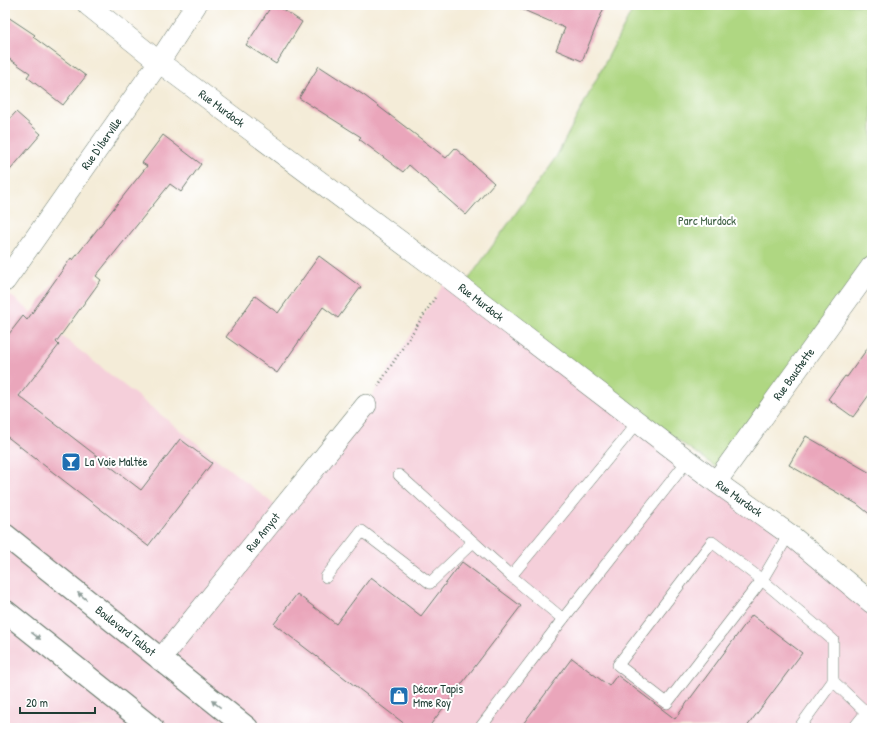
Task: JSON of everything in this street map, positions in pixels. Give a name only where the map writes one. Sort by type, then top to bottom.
[{"type":"main road","name":"Boulevard Talbot","points":[[5,534],[160,660],[247,728]]},
{"type":"main road","points":[[5,611],[152,728]]},
{"type":"street","name":"Rue Murdock","points":[[88,5],[159,62],[448,277],[716,482],[790,534],[872,603]]},
{"type":"street","name":"Rue D'Iberville","points":[[5,281],[159,62],[196,5]]},
{"type":"street","name":"Rue Bouchette","points":[[716,482],[872,266]]},
{"type":"street","name":"Rue Amyot","points":[[160,660],[366,405]]},
{"type":"lane","points":[[511,576],[638,422]]},
{"type":"lane","points":[[480,728],[563,619],[688,460]]},
{"type":"lane","points":[[399,475],[511,576],[563,619]]},
{"type":"lane","points":[[326,577],[362,531],[430,583],[473,542]]},
{"type":"lane","points":[[790,534],[762,580],[667,703],[618,665],[712,542],[762,580],[833,640],[833,681],[799,728]]},
{"type":"lane","points":[[833,681],[867,719]]},
{"type":"path","points":[[366,405],[448,277]]},
{"type":"shaded area","points":[[448,277],[872,603],[872,728],[5,728],[5,291],[281,510],[366,405]]},
{"type":"green space","name":"Parc Murdock","points":[[635,5],[872,5],[872,273],[724,473],[463,287],[556,157]]},
{"type":"building","points":[[272,5],[276,5],[302,22],[276,64],[246,45]]},
{"type":"building","points":[[512,5],[605,5],[582,61],[556,50],[565,28]]},
{"type":"building","points":[[5,15],[35,35],[33,37],[86,76],[63,105],[27,77],[30,73],[5,56]]},
{"type":"building","points":[[319,66],[365,96],[446,158],[455,148],[494,183],[466,215],[409,165],[403,172],[359,139],[361,137],[299,98]]},
{"type":"building","points":[[16,112],[41,134],[5,176],[5,124]]},
{"type":"building","points":[[163,135],[201,164],[181,192],[170,184],[96,276],[101,280],[56,342],[59,345],[19,396],[141,490],[180,439],[212,463],[148,546],[5,435],[5,339],[23,316],[27,320],[71,258],[73,260],[147,166],[142,163]]},
{"type":"building","points":[[319,256],[361,287],[338,318],[323,307],[277,373],[226,337],[255,296],[278,313]]},
{"type":"building","points":[[872,342],[872,391],[853,417],[828,399],[845,376],[847,377]]},
{"type":"building","points":[[806,436],[872,474],[872,516],[857,504],[789,465]]},
{"type":"building","points":[[462,562],[521,606],[428,728],[410,728],[274,624],[297,594],[336,624],[371,577],[421,616]]},
{"type":"building","points":[[752,615],[802,653],[746,728],[520,728],[572,658],[609,686],[617,675],[675,719]]},
{"type":"place","name":"La Voie Maltée","points":[[71,462]]},
{"type":"place","name":"Décor Tapis Mme Roy","points":[[399,696]]}]
